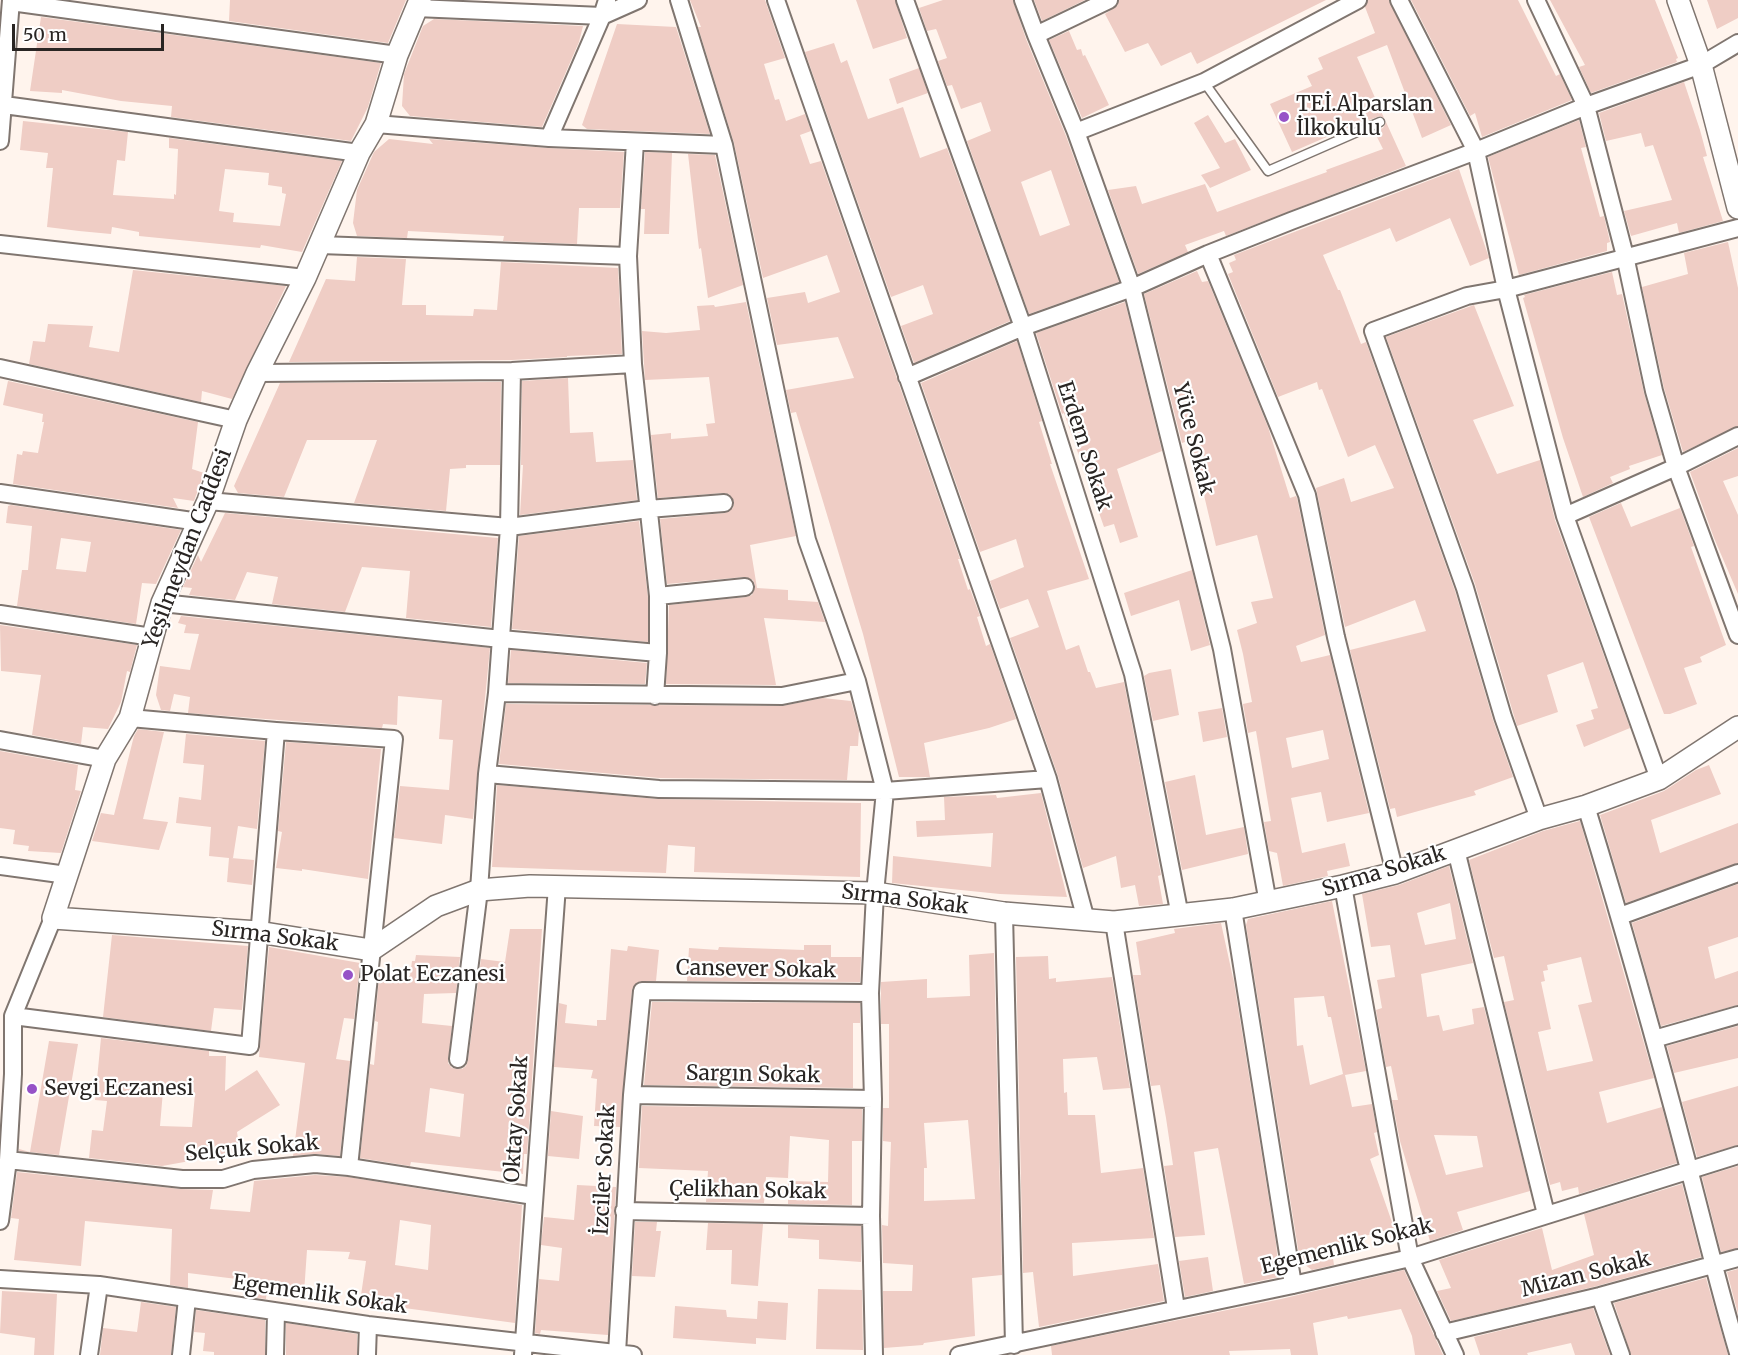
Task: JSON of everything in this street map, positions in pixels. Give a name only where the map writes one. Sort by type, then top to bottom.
[{"type":"street","points":[[549,138],[608,0]]},
{"type":"street","points":[[418,4],[602,16],[638,0]]},
{"type":"street","points":[[679,0],[724,145],[807,540],[857,681],[885,791],[875,892],[870,993],[873,1099],[871,1216],[874,1355]]},
{"type":"street","points":[[776,0],[1048,779],[1086,920]]},
{"type":"street","name":"Erdem Sokak","points":[[905,0],[1023,327],[1133,674],[1180,916]]},
{"type":"street","name":"Yüce Sokak","points":[[1023,0],[1076,132],[1132,288],[1222,649],[1268,903]]},
{"type":"street","points":[[1036,35],[1109,0]]},
{"type":"street","points":[[1076,132],[1204,81],[1340,4],[1358,0]]},
{"type":"street","points":[[1400,0],[1476,151],[1506,289],[1565,516],[1659,778]]},
{"type":"street","points":[[1536,0],[1586,106],[1625,256],[1654,391],[1676,467],[1738,635]]},
{"type":"street","points":[[1678,0],[1701,64],[1738,208]]},
{"type":"street","points":[[0,141],[11,1],[397,55]]},
{"type":"street","name":"Yeşilmeydan Caddesi","points":[[0,1221],[8,1160],[7,1072],[13,1016],[53,918],[105,759],[130,718],[162,603],[208,501],[236,420],[305,278],[359,153],[376,124],[397,55],[418,4]]},
{"type":"street","points":[[907,377],[1023,327],[1132,288],[1208,254],[1586,106],[1701,64],[1738,43]]},
{"type":"street","points":[[4,105],[359,153]]},
{"type":"street","points":[[376,124],[549,138],[724,145]]},
{"type":"street","points":[[635,142],[628,256],[633,364],[658,596],[656,696]]},
{"type":"street","points":[[1539,819],[1503,717],[1465,588],[1373,331],[1467,296],[1506,289],[1738,228]]},
{"type":"street","points":[[0,244],[305,278]]},
{"type":"street","points":[[320,245],[628,256]]},
{"type":"street","points":[[1208,254],[1306,495],[1336,637],[1395,873]]},
{"type":"street","points":[[257,373],[512,370],[633,364]]},
{"type":"street","points":[[0,368],[236,420]]},
{"type":"street","points":[[458,1059],[479,890],[497,693],[509,527],[512,370]]},
{"type":"street","points":[[1565,516],[1676,467],[1738,436]]},
{"type":"street","points":[[0,494],[199,522]]},
{"type":"street","points":[[208,501],[509,527],[648,509],[724,503]]},
{"type":"street","points":[[658,596],[745,587]]},
{"type":"street","points":[[162,603],[501,639],[658,653]]},
{"type":"street","points":[[0,614],[152,637]]},
{"type":"street","points":[[497,693],[782,696],[857,681]]},
{"type":"street","points":[[130,718],[394,739],[349,1167]]},
{"type":"street","name":"Sırma Sokak","points":[[53,918],[258,932],[371,950],[436,906],[479,890],[557,886],[875,892],[1004,913],[1086,920],[1114,922],[1180,916],[1268,903],[1395,873],[1539,819],[1586,806],[1659,778],[1738,727]]},
{"type":"street","points":[[13,1016],[250,1046],[276,731]]},
{"type":"street","points":[[0,740],[105,759]]},
{"type":"street","points":[[488,774],[659,789],[885,791],[1048,779]]},
{"type":"street","points":[[1586,806],[1620,916],[1738,1353]]},
{"type":"street","points":[[1456,850],[1546,1214]]},
{"type":"street","points":[[0,866],[67,875]]},
{"type":"street","points":[[1620,916],[1738,873]]},
{"type":"street","name":"Oktay Sokak","points":[[523,1349],[557,886]]},
{"type":"street","points":[[1343,886],[1410,1258],[1455,1355]]},
{"type":"street","points":[[1233,909],[1293,1285]]},
{"type":"street","points":[[1004,913],[1014,1345]]},
{"type":"street","points":[[1114,922],[1176,1308]]},
{"type":"street","name":"Cansever Sokak","points":[[642,991],[870,993]]},
{"type":"street","name":"İzciler Sokak","points":[[625,1354],[624,1211],[642,991]]},
{"type":"street","points":[[1654,1039],[1738,1015]]},
{"type":"street","name":"Sargın Sokak","points":[[632,1095],[873,1099]]},
{"type":"street","name":"Egemenlik Sokak","points":[[958,1355],[1014,1345],[1410,1258],[1738,1155]]},
{"type":"street","name":"Selçuk Sokak","points":[[8,1160],[182,1179],[222,1179],[253,1170],[315,1164],[349,1167],[534,1196]]},
{"type":"street","name":"Çelikhan Sokak","points":[[624,1211],[871,1216]]},
{"type":"street","name":"Mizan Sokak","points":[[1444,1333],[1600,1296],[1738,1258]]},
{"type":"street","name":"Egemenlik Sokak","points":[[0,1279],[99,1285],[523,1349],[625,1354]]},
{"type":"street","points":[[88,1355],[99,1285]]},
{"type":"street","points":[[1600,1296],[1621,1355]]},
{"type":"street","points":[[181,1355],[187,1299]]},
{"type":"street","points":[[274,1355],[276,1312]]},
{"type":"street","points":[[367,1355],[368,1325]]},
{"type":"lane","points":[[1204,81],[1268,171],[1380,122]]},
{"type":"building","points":[[230,0],[406,0],[388,43],[229,21]]},
{"type":"building","points":[[690,0],[765,0],[785,58],[764,64],[775,100],[779,99],[786,121],[805,114],[811,131],[800,135],[810,164],[821,161],[960,559],[958,559],[968,590],[970,589],[980,616],[977,617],[986,646],[990,644],[1016,719],[989,728],[924,743],[930,777],[899,777],[863,634],[796,412],[791,413],[786,390],[854,378],[838,337],[777,345],[767,298],[805,292],[808,303],[840,292],[827,255],[763,278],[734,143],[698,27],[701,27]]},
{"type":"building","points":[[856,0],[895,0],[907,38],[873,49]]},
{"type":"building","points":[[943,0],[1013,0],[1119,282],[1029,314],[967,141],[991,131],[981,102],[961,109],[952,85],[947,86],[938,61],[947,58],[937,31],[936,29],[927,31],[919,8]],"holes":[[[1051,170],[1070,225],[1040,236],[1021,182]]]},
{"type":"building","points":[[1034,0],[1085,0],[1042,21]]},
{"type":"building","points":[[1119,0],[1326,0],[1197,64],[1191,52],[1161,66],[1148,43],[1125,52],[1105,14],[1117,6]]},
{"type":"building","points":[[1368,0],[1389,0],[1451,125],[1422,138],[1387,45],[1357,57],[1384,118],[1380,116],[1368,119],[1292,152],[1270,104],[1312,86],[1307,76],[1323,69],[1318,58],[1375,33],[1365,7]]},
{"type":"building","points":[[1411,0],[1518,0],[1556,76],[1560,74],[1572,100],[1482,137],[1475,113],[1470,116]]},
{"type":"building","points":[[1550,0],[1655,0],[1678,58],[1677,62],[1591,93],[1579,67],[1585,65]]},
{"type":"building","points":[[1707,0],[1738,0],[1738,18],[1717,29]]},
{"type":"building","points":[[41,17],[381,63],[368,107],[351,141],[171,117],[172,106],[121,101],[62,90],[62,93],[30,91]]},
{"type":"building","points":[[434,19],[583,26],[579,42],[542,127],[410,116],[402,106],[404,74],[423,26]]},
{"type":"building","points":[[617,24],[676,27],[710,134],[587,129],[582,125]]},
{"type":"building","points":[[1069,31],[1077,50],[1081,49],[1083,56],[1085,55],[1109,105],[1082,118],[1049,40]]},
{"type":"building","points":[[834,43],[841,63],[847,60],[868,119],[903,107],[920,158],[947,148],[1010,321],[914,363],[901,326],[933,314],[923,285],[891,297],[805,52]]},
{"type":"building","points":[[919,68],[928,93],[897,104],[889,79]]},
{"type":"building","points":[[1684,82],[1700,130],[1707,156],[1703,157],[1723,221],[1679,233],[1677,223],[1631,236],[1624,211],[1672,200],[1653,145],[1645,147],[1641,133],[1606,141],[1599,113]]},
{"type":"building","points":[[1208,115],[1225,143],[1235,139],[1251,170],[1210,188],[1201,175],[1220,168],[1194,123]]},
{"type":"building","points":[[1579,120],[1586,147],[1581,148],[1600,217],[1604,216],[1610,242],[1607,243],[1607,251],[1519,275],[1488,157]]},
{"type":"building","points":[[23,121],[128,132],[125,161],[117,160],[113,195],[174,199],[178,149],[169,148],[169,138],[342,161],[302,252],[261,245],[260,248],[139,236],[139,232],[112,227],[111,234],[47,227],[53,168],[46,168],[48,153],[20,150]],"holes":[[[225,169],[269,173],[268,185],[282,187],[282,193],[286,194],[280,226],[233,222],[234,213],[219,211]]]},
{"type":"building","points":[[1386,122],[1406,166],[1226,236],[1224,231],[1185,245],[1188,252],[1138,274],[1108,190],[1136,186],[1142,204],[1205,184],[1217,212],[1383,149],[1374,131],[1383,128]]},
{"type":"building","points":[[389,139],[433,144],[429,139],[624,152],[620,208],[579,208],[577,244],[503,241],[504,236],[408,231],[407,238],[357,236],[353,223],[357,190],[374,152]]},
{"type":"building","points":[[645,152],[672,153],[669,234],[644,234],[645,209],[641,209]]},
{"type":"building","points":[[688,154],[715,155],[743,285],[708,298],[701,248],[699,249]]},
{"type":"building","points":[[1459,169],[1489,258],[1470,266],[1450,218],[1396,242],[1390,228],[1323,255],[1340,290],[1361,344],[1366,342],[1455,591],[1493,720],[1513,777],[1474,791],[1476,795],[1397,817],[1395,808],[1390,809],[1350,650],[1426,631],[1415,600],[1345,627],[1316,488],[1344,478],[1351,502],[1394,488],[1375,445],[1348,457],[1322,389],[1319,390],[1317,382],[1278,397],[1228,274],[1233,272],[1229,263],[1236,260],[1234,255]]},
{"type":"building","points":[[1728,242],[1738,288],[1738,426],[1683,452],[1664,388],[1642,287],[1688,274],[1684,253]]},
{"type":"building","points":[[357,257],[406,259],[402,305],[426,305],[426,315],[473,316],[474,309],[497,310],[501,262],[618,268],[622,354],[512,360],[289,362],[326,279],[355,281]]},
{"type":"building","points":[[133,270],[286,286],[232,399],[202,391],[201,402],[29,364],[33,341],[45,342],[48,324],[93,326],[89,347],[119,352]]},
{"type":"building","points":[[1197,271],[1202,282],[1208,281],[1268,427],[1290,498],[1296,496],[1297,498],[1325,635],[1296,646],[1301,662],[1330,655],[1369,813],[1327,822],[1321,792],[1291,798],[1302,853],[1345,843],[1350,866],[1327,871],[1328,876],[1283,886],[1277,853],[1269,851],[1264,822],[1271,821],[1256,731],[1248,733],[1243,704],[1252,702],[1237,630],[1257,623],[1251,602],[1273,598],[1257,535],[1216,546],[1191,440],[1182,443],[1144,294]],"holes":[[[1323,730],[1329,759],[1292,768],[1286,738]]]},
{"type":"building","points":[[1612,272],[1617,295],[1622,294],[1644,393],[1662,455],[1629,466],[1630,469],[1610,477],[1613,483],[1583,497],[1563,438],[1523,298],[1524,295]]},
{"type":"building","points":[[746,302],[796,536],[750,545],[757,588],[788,590],[788,600],[818,602],[825,622],[764,618],[776,685],[666,684],[669,605],[746,597],[752,595],[755,586],[753,580],[744,577],[667,584],[660,519],[725,513],[733,508],[734,502],[729,494],[723,493],[658,498],[651,435],[671,433],[671,439],[708,436],[706,424],[715,423],[709,377],[645,380],[642,331],[666,333],[700,330],[697,306],[714,305],[715,307]]},
{"type":"building","points":[[1125,302],[1162,451],[1117,469],[1138,537],[1120,543],[1114,524],[1104,527],[1064,413],[1062,414],[1036,333]]},
{"type":"building","points":[[1474,305],[1514,406],[1473,420],[1497,474],[1540,460],[1555,520],[1630,728],[1584,747],[1576,725],[1594,719],[1591,710],[1598,708],[1583,662],[1547,675],[1558,712],[1517,726],[1475,584],[1386,337]]},
{"type":"building","points":[[1017,341],[1042,421],[1039,422],[1052,464],[1050,464],[1089,579],[1047,591],[1066,650],[1079,645],[1096,688],[1124,682],[1161,875],[1158,876],[1163,904],[1139,906],[1135,885],[1121,888],[1116,856],[1083,868],[1058,776],[1010,638],[1039,627],[1028,599],[1000,609],[990,581],[1024,567],[1016,539],[980,552],[921,383]]},
{"type":"building","points":[[568,378],[570,433],[593,432],[596,462],[633,460],[637,500],[520,515],[523,465],[521,465],[522,381]]},
{"type":"building","points":[[8,381],[198,422],[192,469],[204,473],[194,501],[173,498],[178,508],[13,484],[17,454],[22,455],[23,451],[38,453],[44,422],[42,422],[43,414],[3,405]]},
{"type":"building","points":[[501,382],[500,465],[466,465],[466,468],[450,469],[446,511],[354,503],[377,440],[307,440],[284,497],[238,493],[234,486],[280,383]]},
{"type":"building","points":[[1738,448],[1738,476],[1723,481],[1738,515],[1738,594],[1714,538],[1690,472]]},
{"type":"building","points":[[1621,503],[1631,527],[1680,508],[1694,546],[1691,547],[1726,645],[1700,657],[1702,662],[1684,668],[1697,704],[1670,714],[1664,714],[1589,517]]},
{"type":"building","points":[[8,506],[181,530],[156,584],[142,583],[136,624],[17,606],[22,570],[28,570],[32,526],[6,523]],"holes":[[[61,538],[91,542],[86,572],[56,569]]]},
{"type":"building","points":[[225,513],[498,538],[491,627],[406,618],[410,571],[362,567],[345,612],[272,604],[278,577],[247,572],[235,600],[189,595],[192,588],[183,587],[198,555],[201,562]]},
{"type":"building","points":[[639,521],[648,597],[648,642],[512,629],[519,536]]},
{"type":"building","points":[[1192,570],[1210,645],[1191,651],[1179,600],[1131,616],[1124,593]]},
{"type":"building","points":[[181,616],[490,648],[473,819],[445,815],[442,844],[394,838],[400,786],[449,790],[453,740],[439,739],[442,700],[398,696],[397,725],[383,724],[382,728],[188,713],[190,697],[174,694],[170,711],[161,710],[156,695],[160,666],[190,670],[199,634],[184,633],[186,625],[178,623]]},
{"type":"building","points":[[0,625],[137,645],[130,672],[127,671],[121,702],[108,729],[83,727],[81,744],[32,735],[41,675],[1,671]]},
{"type":"building","points":[[511,650],[647,663],[645,684],[508,683]]},
{"type":"building","points":[[1171,669],[1179,715],[1153,721],[1144,676]]},
{"type":"building","points":[[823,698],[851,701],[859,730],[858,746],[850,746],[847,780],[660,778],[499,764],[506,704],[782,706]]},
{"type":"building","points":[[1222,708],[1227,737],[1203,742],[1198,712]]},
{"type":"building","points":[[138,729],[164,732],[143,819],[168,822],[159,850],[92,841],[101,813],[114,815],[134,736]]},
{"type":"building","points":[[186,734],[265,741],[257,829],[238,826],[233,858],[231,858],[254,860],[252,885],[227,882],[229,858],[209,856],[211,827],[176,823],[179,797],[201,800],[204,765],[183,763]]},
{"type":"building","points":[[286,742],[381,749],[368,879],[302,869],[302,871],[276,868],[282,832],[278,831]]},
{"type":"building","points":[[0,751],[78,765],[75,790],[81,791],[61,853],[28,851],[29,846],[13,844],[15,830],[0,828]]},
{"type":"building","points":[[1709,765],[1721,794],[1651,820],[1660,853],[1738,823],[1738,863],[1626,903],[1600,815],[1664,791],[1696,770]]},
{"type":"building","points":[[1195,775],[1206,835],[1244,827],[1248,854],[1182,870],[1165,782]]},
{"type":"building","points":[[497,785],[658,799],[861,803],[860,877],[694,872],[695,847],[668,845],[666,873],[492,867]]},
{"type":"building","points":[[1041,793],[1067,897],[1000,894],[892,883],[893,856],[991,867],[993,833],[917,837],[916,821],[945,820],[944,797],[996,795],[997,798]]},
{"type":"building","points":[[1580,821],[1654,1078],[1599,1092],[1607,1123],[1662,1107],[1677,1163],[1579,1194],[1578,1187],[1562,1191],[1560,1182],[1550,1185],[1504,1002],[1514,1000],[1504,956],[1494,958],[1469,860],[1543,831]],"holes":[[[1581,957],[1592,1002],[1578,1005],[1593,1061],[1547,1071],[1538,1032],[1551,1029],[1541,982],[1545,981],[1543,971],[1548,970],[1547,965]]]},
{"type":"building","points":[[1449,866],[1473,963],[1421,974],[1427,1017],[1439,1015],[1443,1031],[1474,1024],[1472,1009],[1484,1007],[1530,1191],[1457,1212],[1463,1230],[1430,1241],[1400,1141],[1392,1100],[1398,1100],[1391,1066],[1386,1067],[1376,1010],[1382,1008],[1377,980],[1395,977],[1390,945],[1371,947],[1362,894],[1399,885]],"holes":[[[1450,903],[1456,939],[1425,945],[1417,913]],[[1434,1135],[1477,1136],[1483,1167],[1446,1175]]]},
{"type":"building","points":[[1738,884],[1738,937],[1708,947],[1715,979],[1738,971],[1738,1005],[1661,1026],[1632,923]]},
{"type":"building","points":[[1332,901],[1366,1071],[1345,1075],[1352,1107],[1372,1104],[1377,1132],[1374,1133],[1379,1155],[1370,1159],[1394,1228],[1331,1245],[1334,1265],[1312,1270],[1300,1261],[1246,925],[1248,919]],"holes":[[[1324,996],[1328,1017],[1331,1017],[1343,1074],[1310,1085],[1303,1045],[1297,1046],[1294,998]]]},
{"type":"building","points":[[1221,923],[1233,978],[1233,976],[1276,1243],[1279,1277],[1244,1284],[1218,1148],[1194,1152],[1205,1235],[1175,1237],[1164,1166],[1173,1165],[1166,1118],[1160,1085],[1151,1086],[1133,975],[1141,975],[1136,942],[1175,933],[1174,929]]},
{"type":"building","points":[[510,929],[542,929],[527,1154],[524,1154],[523,1174],[411,1162],[410,1166],[360,1158],[370,1064],[374,1065],[380,968],[410,976],[412,961],[415,961],[416,955],[460,957],[456,993],[424,994],[422,1023],[452,1026],[448,1063],[452,1068],[462,1069],[468,1060],[481,959],[505,962]],"holes":[[[430,1088],[464,1094],[460,1137],[425,1132]]]},
{"type":"building","points":[[112,935],[248,946],[242,1010],[214,1008],[211,1031],[103,1017]]},
{"type":"building","points":[[804,945],[831,945],[831,957],[861,957],[860,982],[687,981],[689,948],[804,950]]},
{"type":"building","points":[[628,946],[659,950],[656,981],[638,982],[632,989],[620,1127],[594,1126],[597,1079],[591,1078],[593,1070],[554,1067],[559,1003],[567,1005],[565,1023],[597,1026],[597,1020],[606,1020],[611,949],[627,951]]},
{"type":"building","points":[[269,947],[360,963],[354,1019],[344,1018],[336,1059],[350,1061],[340,1156],[316,1154],[293,1156],[305,1063],[259,1057]]},
{"type":"building","points":[[994,953],[1002,1275],[972,1278],[975,1336],[924,1343],[923,1345],[884,1348],[883,1291],[912,1291],[913,1265],[883,1263],[882,1225],[888,1226],[891,1142],[883,1141],[883,1108],[889,1108],[889,1024],[881,1024],[881,982],[927,979],[927,998],[970,996],[969,955]],"holes":[[[968,1120],[975,1199],[924,1201],[924,1168],[927,1168],[924,1123]]]},
{"type":"building","points":[[1048,956],[1049,979],[1056,978],[1056,982],[1112,977],[1130,1088],[1103,1090],[1097,1057],[1063,1059],[1064,1093],[1067,1092],[1068,1115],[1095,1115],[1101,1173],[1143,1168],[1154,1238],[1072,1243],[1073,1276],[1158,1264],[1164,1301],[1039,1327],[1033,1272],[1023,1273],[1016,957]]},
{"type":"building","points":[[652,1002],[860,1003],[860,1023],[853,1023],[853,1088],[644,1085]]},
{"type":"building","points":[[1738,1026],[1738,1058],[1674,1073],[1667,1046]]},
{"type":"building","points":[[101,1038],[209,1051],[209,1056],[226,1056],[225,1091],[257,1070],[280,1105],[237,1132],[240,1152],[162,1166],[89,1158],[92,1130],[103,1131],[107,1101],[95,1100]],"holes":[[[163,1091],[195,1094],[192,1127],[160,1126]]]},
{"type":"building","points":[[49,1041],[78,1044],[59,1155],[19,1151],[19,1149],[30,1152]]},
{"type":"building","points":[[1738,1086],[1738,1145],[1697,1157],[1682,1102]]},
{"type":"building","points":[[642,1106],[862,1109],[862,1141],[852,1141],[852,1205],[788,1204],[788,1181],[828,1182],[829,1140],[790,1136],[788,1178],[766,1177],[764,1203],[706,1202],[708,1171],[639,1168]]},
{"type":"building","points":[[551,1111],[583,1116],[579,1159],[548,1156]]},
{"type":"building","points":[[1738,1166],[1738,1248],[1721,1252],[1702,1177]]},
{"type":"building","points":[[17,1172],[181,1189],[213,1190],[210,1209],[250,1212],[254,1181],[315,1175],[348,1177],[522,1205],[515,1323],[360,1302],[366,1261],[348,1259],[350,1252],[307,1250],[304,1293],[267,1287],[266,1299],[244,1296],[245,1280],[188,1273],[188,1288],[170,1285],[172,1229],[85,1221],[81,1266],[14,1260],[19,1219],[11,1218]],"holes":[[[400,1220],[431,1225],[428,1270],[395,1265]]]},
{"type":"building","points":[[1682,1184],[1701,1257],[1597,1286],[1451,1321],[1437,1291],[1451,1288],[1439,1260],[1542,1228],[1552,1270],[1594,1255],[1584,1214]]},
{"type":"building","points":[[577,1185],[616,1187],[608,1335],[541,1330],[540,1334],[535,1333],[539,1279],[559,1281],[562,1248],[541,1245],[544,1217],[574,1220]]},
{"type":"building","points":[[635,1222],[657,1222],[656,1231],[661,1231],[655,1277],[632,1276]]},
{"type":"building","points":[[708,1223],[763,1224],[758,1286],[731,1284],[732,1250],[706,1250]]},
{"type":"building","points":[[788,1225],[861,1226],[861,1262],[819,1259],[819,1240],[788,1238]]},
{"type":"building","points":[[1208,1257],[1213,1291],[1185,1297],[1179,1261]]},
{"type":"building","points":[[1738,1269],[1738,1314],[1727,1272]]},
{"type":"building","points":[[1404,1270],[1443,1355],[1415,1355],[1412,1336],[1401,1309],[1313,1323],[1318,1355],[1291,1355],[1290,1349],[1229,1351],[1230,1355],[1052,1355],[1051,1346],[1281,1299]]},
{"type":"building","points":[[1706,1278],[1728,1355],[1631,1355],[1614,1303]]},
{"type":"building","points":[[818,1289],[862,1290],[863,1350],[816,1349]]},
{"type":"building","points":[[2,1291],[57,1294],[54,1355],[34,1355],[35,1338],[0,1333]]},
{"type":"building","points":[[758,1301],[788,1303],[786,1340],[756,1338],[756,1344],[673,1338],[675,1306],[726,1310],[727,1317],[757,1319]]},
{"type":"building","points":[[141,1302],[176,1307],[171,1355],[100,1355],[103,1328],[137,1332]]},
{"type":"building","points":[[1593,1308],[1610,1355],[1575,1355],[1571,1343],[1527,1353],[1528,1355],[1480,1355],[1474,1337]]},
{"type":"building","points":[[196,1310],[265,1320],[265,1355],[214,1355],[214,1352],[203,1351],[205,1333],[194,1332]]},
{"type":"building","points":[[286,1323],[357,1334],[357,1355],[286,1355]]},
{"type":"place","name":"TEİ.Alparslan İlkokulu","points":[[1284,117]]},
{"type":"place","name":"Polat Eczanesi","points":[[348,975]]},
{"type":"place","name":"Sevgi Eczanesi","points":[[32,1089]]}]
